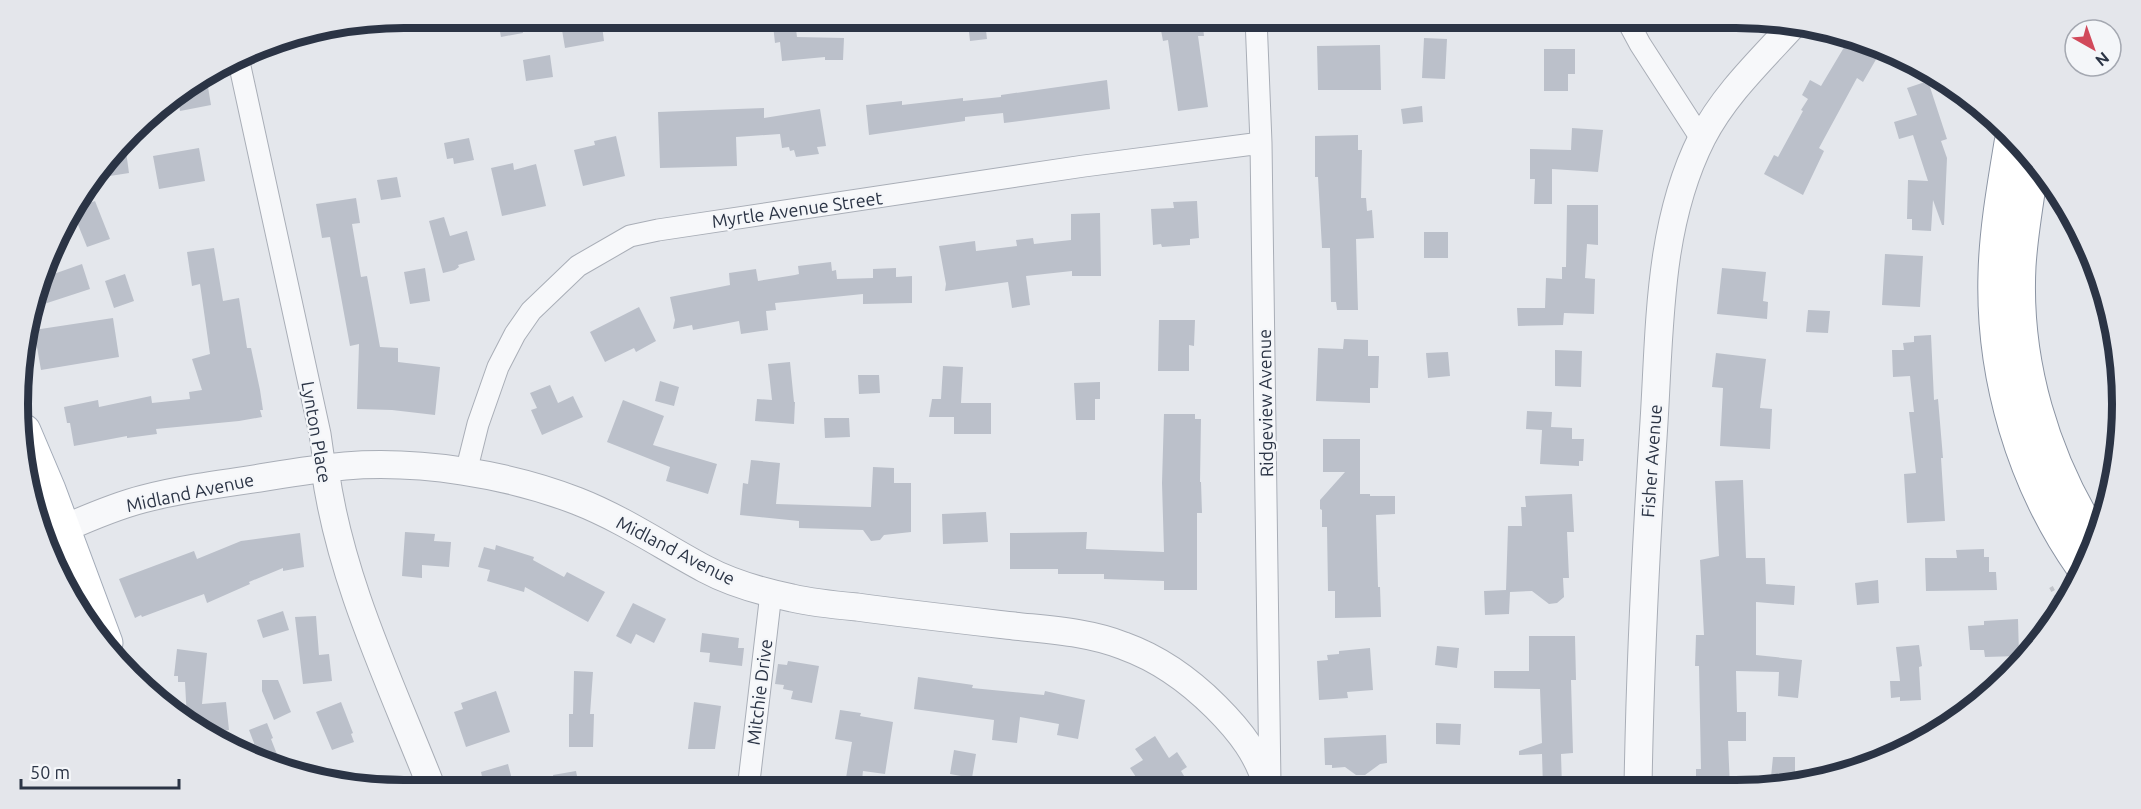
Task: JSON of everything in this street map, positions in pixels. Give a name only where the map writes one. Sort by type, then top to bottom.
[{"type":"main road","points":[[2010,148],[1995,273],[1996,328],[2001,364],[2013,419],[2032,472],[2056,524],[2079,560]]},
{"type":"main road","points":[[2031,172],[2019,268],[2019,306],[2025,362],[2032,397],[2048,449],[2066,491],[2090,533]]},
{"type":"main road","points":[[32,450],[98,621]]},
{"type":"street","name":"Ridgeview Avenue","points":[[1256,28],[1261,143],[1269,780]]},
{"type":"street","points":[[1631,28],[1702,140]]},
{"type":"street","name":"Fisher Avenue","points":[[1638,780],[1644,571],[1664,273],[1676,213],[1702,140],[1712,121],[1739,84],[1787,32]]},
{"type":"street","name":"Lynton Place","points":[[240,66],[320,435],[329,500],[341,551],[429,780]]},
{"type":"street","name":"Myrtle Avenue Street","points":[[466,471],[478,424],[498,366],[515,334],[531,311],[578,266],[630,236],[1060,170],[1261,143]]},
{"type":"street","name":"Midland Avenue","points":[[63,529],[95,515],[144,499],[199,487],[348,466],[400,466],[466,471],[577,501],[651,537],[707,570],[771,593],[873,610],[1081,634],[1123,645],[1163,665],[1192,684],[1247,741],[1266,780]]},
{"type":"street","name":"Mitchie Drive","points":[[749,780],[771,593]]},
{"type":"path","points":[[2051,587],[2058,599]]},
{"type":"building","points":[[499,28],[522,28],[523,33],[501,37]]},
{"type":"building","points":[[562,28],[602,28],[604,41],[565,48]]},
{"type":"building","points":[[773,28],[796,28],[797,37],[844,38],[843,60],[825,60],[825,57],[782,61],[780,42],[775,43]]},
{"type":"building","points":[[969,28],[986,28],[987,39],[970,41]]},
{"type":"building","points":[[1161,28],[1203,28],[1204,36],[1198,36],[1208,107],[1178,111],[1168,40],[1163,41]]},
{"type":"building","points":[[1424,38],[1447,39],[1445,79],[1422,78]]},
{"type":"building","points":[[1380,45],[1381,90],[1318,90],[1317,46]]},
{"type":"building","points":[[1846,45],[1878,56],[1863,82],[1857,78],[1819,148],[1824,151],[1803,195],[1764,174],[1774,155],[1778,157],[1803,111],[1801,110],[1808,99],[1802,95],[1810,80],[1821,86]]},
{"type":"building","points":[[1544,49],[1575,49],[1575,74],[1568,74],[1568,91],[1544,91]]},
{"type":"building","points":[[550,55],[553,77],[526,81],[523,60]]},
{"type":"building","points":[[1107,80],[1110,109],[1004,123],[1003,113],[965,117],[965,121],[869,135],[866,105],[902,101],[902,105],[963,98],[963,101]]},
{"type":"building","points":[[1928,82],[1947,139],[1941,141],[1947,158],[1944,225],[1942,225],[1933,200],[1931,231],[1912,230],[1912,219],[1907,219],[1908,180],[1928,181],[1913,135],[1899,139],[1894,122],[1917,115],[1907,88]]},
{"type":"building","points":[[208,84],[211,105],[180,111],[179,104]]},
{"type":"building","points":[[1422,106],[1423,122],[1403,124],[1401,109]]},
{"type":"building","points":[[764,108],[764,118],[820,109],[826,146],[817,147],[819,154],[796,157],[794,150],[790,151],[789,147],[782,148],[780,134],[736,137],[737,166],[660,168],[658,112]]},
{"type":"building","points":[[1572,128],[1603,130],[1598,172],[1552,169],[1552,204],[1534,204],[1535,179],[1530,179],[1530,149],[1571,150]]},
{"type":"building","points":[[1358,135],[1358,150],[1362,150],[1361,198],[1366,198],[1367,211],[1372,210],[1374,238],[1356,239],[1358,310],[1337,310],[1336,302],[1331,302],[1330,248],[1322,248],[1318,177],[1315,177],[1315,136]]},
{"type":"building","points":[[616,136],[625,176],[583,186],[574,150],[595,145],[594,141]]},
{"type":"building","points":[[469,138],[474,160],[454,164],[453,158],[447,159],[444,143]]},
{"type":"building","points":[[199,148],[205,181],[159,189],[153,156]]},
{"type":"building","points":[[126,153],[129,173],[106,177]]},
{"type":"building","points":[[513,163],[514,170],[536,164],[546,206],[502,216],[491,168]]},
{"type":"building","points":[[397,177],[401,197],[381,200],[377,180]]},
{"type":"building","points":[[356,198],[360,223],[352,224],[361,277],[367,276],[380,347],[398,348],[398,362],[440,367],[435,415],[357,409],[359,344],[350,346],[330,237],[322,238],[316,204]]},
{"type":"building","points":[[95,201],[110,239],[87,247],[76,221],[87,204]]},
{"type":"building","points":[[1197,201],[1199,238],[1190,239],[1190,245],[1162,247],[1161,244],[1153,245],[1151,209],[1174,208],[1173,202]]},
{"type":"building","points":[[1567,205],[1598,205],[1598,245],[1587,244],[1585,278],[1595,279],[1594,314],[1564,313],[1563,325],[1518,326],[1517,308],[1545,308],[1546,278],[1562,279],[1562,267],[1566,267]]},
{"type":"building","points":[[1100,213],[1101,276],[1072,276],[1072,271],[1026,276],[1030,305],[1012,308],[1008,282],[945,291],[946,284],[939,246],[975,241],[976,251],[1017,246],[1016,240],[1033,238],[1034,244],[1071,240],[1071,214]]},
{"type":"building","points":[[444,217],[450,236],[467,231],[475,260],[443,273],[429,221]]},
{"type":"building","points":[[1424,232],[1448,232],[1448,258],[1424,258]]},
{"type":"building","points":[[214,248],[223,301],[239,298],[247,348],[251,348],[260,390],[262,417],[156,429],[157,434],[127,438],[127,436],[74,446],[70,423],[67,423],[64,407],[98,400],[99,407],[151,396],[152,403],[190,399],[189,392],[202,390],[192,359],[210,354],[200,284],[192,286],[187,252]]},
{"type":"building","points":[[1885,254],[1923,256],[1920,307],[1882,305]]},
{"type":"building","points":[[831,262],[832,271],[836,270],[837,279],[873,278],[873,269],[896,268],[896,277],[912,276],[912,303],[863,304],[863,294],[775,303],[776,310],[766,311],[768,330],[741,334],[739,321],[693,330],[692,325],[673,329],[675,320],[670,297],[730,285],[729,273],[756,269],[758,281],[799,274],[798,266]]},
{"type":"building","points":[[82,264],[90,289],[42,305],[52,275]]},
{"type":"building","points":[[425,268],[430,301],[410,304],[404,272]]},
{"type":"building","points":[[1722,268],[1766,272],[1763,301],[1768,302],[1767,319],[1717,314]]},
{"type":"building","points":[[125,274],[134,301],[114,308],[105,281]]},
{"type":"building","points":[[639,307],[656,341],[636,352],[634,348],[605,362],[590,332]]},
{"type":"building","points":[[1808,310],[1830,311],[1828,333],[1806,332]]},
{"type":"building","points":[[113,318],[119,357],[41,370],[35,336],[36,330]]},
{"type":"building","points":[[1159,320],[1195,320],[1194,346],[1189,345],[1189,371],[1158,371]]},
{"type":"building","points":[[1931,335],[1934,400],[1938,399],[1943,458],[1941,458],[1945,521],[1907,523],[1904,474],[1916,473],[1909,412],[1914,412],[1910,376],[1893,377],[1892,350],[1904,350],[1903,343],[1914,342],[1914,336]]},
{"type":"building","points":[[1344,339],[1368,340],[1368,356],[1379,356],[1378,388],[1370,388],[1370,403],[1316,401],[1318,348],[1343,349]]},
{"type":"building","points":[[1555,350],[1582,351],[1581,387],[1555,386]]},
{"type":"building","points":[[1448,352],[1450,376],[1428,378],[1426,353]]},
{"type":"building","points":[[1716,353],[1766,359],[1760,408],[1772,409],[1770,449],[1720,446],[1723,388],[1712,387]]},
{"type":"building","points":[[790,362],[795,402],[794,424],[755,421],[757,399],[772,400],[768,364]]},
{"type":"building","points":[[943,366],[963,367],[961,403],[991,403],[991,434],[954,434],[954,417],[929,417],[932,399],[941,399]]},
{"type":"building","points":[[858,375],[879,375],[880,393],[859,394]]},
{"type":"building","points":[[660,381],[679,387],[674,406],[655,401]]},
{"type":"building","points":[[1100,382],[1100,399],[1095,399],[1095,420],[1076,420],[1074,383]]},
{"type":"building","points":[[550,385],[558,403],[573,396],[583,417],[542,435],[531,410],[537,408],[530,393]]},
{"type":"building","points":[[623,400],[664,416],[653,445],[717,464],[708,494],[666,481],[670,467],[607,442]]},
{"type":"building","points":[[1527,411],[1552,412],[1551,427],[1572,428],[1572,439],[1584,439],[1583,461],[1579,461],[1579,466],[1540,464],[1542,430],[1526,429]]},
{"type":"building","points":[[1164,414],[1195,414],[1195,419],[1201,419],[1202,513],[1197,513],[1197,590],[1164,590],[1164,581],[1104,579],[1104,574],[1058,574],[1058,569],[1010,569],[1010,533],[1087,532],[1086,549],[1164,552],[1162,483]]},
{"type":"building","points":[[824,418],[849,418],[850,437],[825,438]]},
{"type":"building","points":[[1323,439],[1360,439],[1360,494],[1395,496],[1395,514],[1376,515],[1381,617],[1335,618],[1335,591],[1328,591],[1327,527],[1322,527],[1320,500],[1345,472],[1323,472]]},
{"type":"building","points":[[751,460],[780,463],[776,504],[871,507],[873,467],[894,468],[894,483],[911,483],[911,532],[884,535],[880,540],[871,541],[863,530],[799,528],[799,521],[740,515],[743,483],[748,484]]},
{"type":"building","points":[[1743,480],[1746,558],[1765,558],[1766,584],[1795,586],[1794,605],[1756,602],[1756,655],[1802,660],[1798,698],[1778,696],[1779,672],[1736,671],[1737,712],[1746,712],[1746,741],[1728,741],[1730,780],[1696,780],[1696,769],[1701,769],[1699,666],[1695,666],[1696,635],[1704,635],[1700,560],[1719,556],[1715,481]]},
{"type":"building","points":[[1572,494],[1574,532],[1567,532],[1569,578],[1563,578],[1564,597],[1557,603],[1549,604],[1532,591],[1510,592],[1509,614],[1485,615],[1484,591],[1506,590],[1508,526],[1522,526],[1521,507],[1526,507],[1525,496]]},
{"type":"building","points":[[986,512],[988,542],[943,544],[942,514]]},
{"type":"building","points":[[405,532],[435,534],[434,541],[451,542],[449,567],[422,565],[422,578],[402,576]]},
{"type":"building","points":[[300,533],[304,567],[283,571],[283,568],[207,603],[204,594],[135,618],[119,579],[194,551],[197,559],[241,541]]},
{"type":"building","points":[[496,545],[534,557],[533,560],[564,577],[567,572],[605,592],[588,622],[525,587],[524,592],[487,581],[490,570],[478,567],[484,547],[495,550]]},
{"type":"building","points":[[1984,549],[1984,557],[1989,557],[1989,572],[1996,572],[1997,590],[1926,591],[1925,558],[1957,558],[1956,550]]},
{"type":"building","points":[[1878,580],[1879,603],[1857,605],[1855,583]]},
{"type":"building","points":[[633,603],[666,619],[654,643],[636,634],[631,644],[616,636]]},
{"type":"building","points":[[283,611],[289,630],[263,638],[257,620]]},
{"type":"building","points":[[316,616],[319,655],[329,654],[332,681],[303,684],[295,617]]},
{"type":"building","points":[[2018,619],[2019,652],[2015,656],[1985,657],[1984,650],[1970,650],[1968,626],[1984,625],[1984,621]]},
{"type":"building","points":[[702,633],[739,638],[738,648],[744,648],[742,666],[709,662],[710,653],[700,652]]},
{"type":"building","points":[[1529,636],[1575,636],[1576,680],[1571,680],[1573,753],[1561,754],[1562,780],[1543,780],[1542,754],[1519,755],[1519,751],[1542,743],[1540,689],[1494,688],[1494,671],[1529,671]]},
{"type":"building","points":[[1919,645],[1922,666],[1919,667],[1921,700],[1900,701],[1900,697],[1891,698],[1890,681],[1900,681],[1896,647]]},
{"type":"building","points":[[1437,646],[1459,648],[1457,668],[1435,665]]},
{"type":"building","points":[[1370,648],[1373,690],[1347,692],[1348,698],[1319,700],[1317,661],[1328,660],[1327,655],[1339,654],[1339,651]]},
{"type":"building","points":[[177,649],[207,653],[202,704],[226,702],[229,730],[219,732],[186,710],[185,682],[178,682],[178,676],[174,676]]},
{"type":"building","points":[[788,661],[819,666],[812,703],[791,699],[793,691],[783,689],[784,685],[775,684],[778,664],[787,665]]},
{"type":"building","points":[[574,671],[593,672],[590,714],[594,714],[593,747],[569,747],[569,714],[573,714]]},
{"type":"building","points":[[918,677],[973,685],[972,688],[1044,695],[1045,691],[1085,700],[1078,739],[1057,735],[1059,724],[1020,717],[1017,743],[992,740],[994,720],[914,709]]},
{"type":"building","points":[[262,680],[278,680],[291,712],[274,720],[262,691]]},
{"type":"building","points":[[496,691],[510,732],[466,747],[454,712],[463,709],[461,703]]},
{"type":"building","points":[[341,702],[353,733],[351,734],[354,742],[332,750],[316,712]]},
{"type":"building","points":[[694,702],[721,706],[715,749],[688,749]]},
{"type":"building","points":[[840,710],[893,722],[885,774],[863,771],[862,780],[846,780],[852,742],[835,739]]},
{"type":"building","points":[[267,723],[279,759],[257,750],[249,730]]},
{"type":"building","points":[[1436,723],[1461,724],[1460,745],[1436,744]]},
{"type":"building","points":[[1386,735],[1387,763],[1380,764],[1365,775],[1356,775],[1345,767],[1332,768],[1332,765],[1325,765],[1324,738]]},
{"type":"building","points":[[1155,736],[1169,758],[1177,752],[1187,767],[1181,771],[1186,780],[1138,780],[1130,768],[1143,760],[1135,749]]},
{"type":"building","points":[[954,750],[976,754],[972,778],[950,774]]},
{"type":"building","points":[[1773,757],[1795,757],[1795,776],[1771,777]]},
{"type":"building","points":[[508,764],[512,780],[483,780],[481,772]]},
{"type":"building","points":[[576,771],[578,780],[554,780],[553,775]]}]
